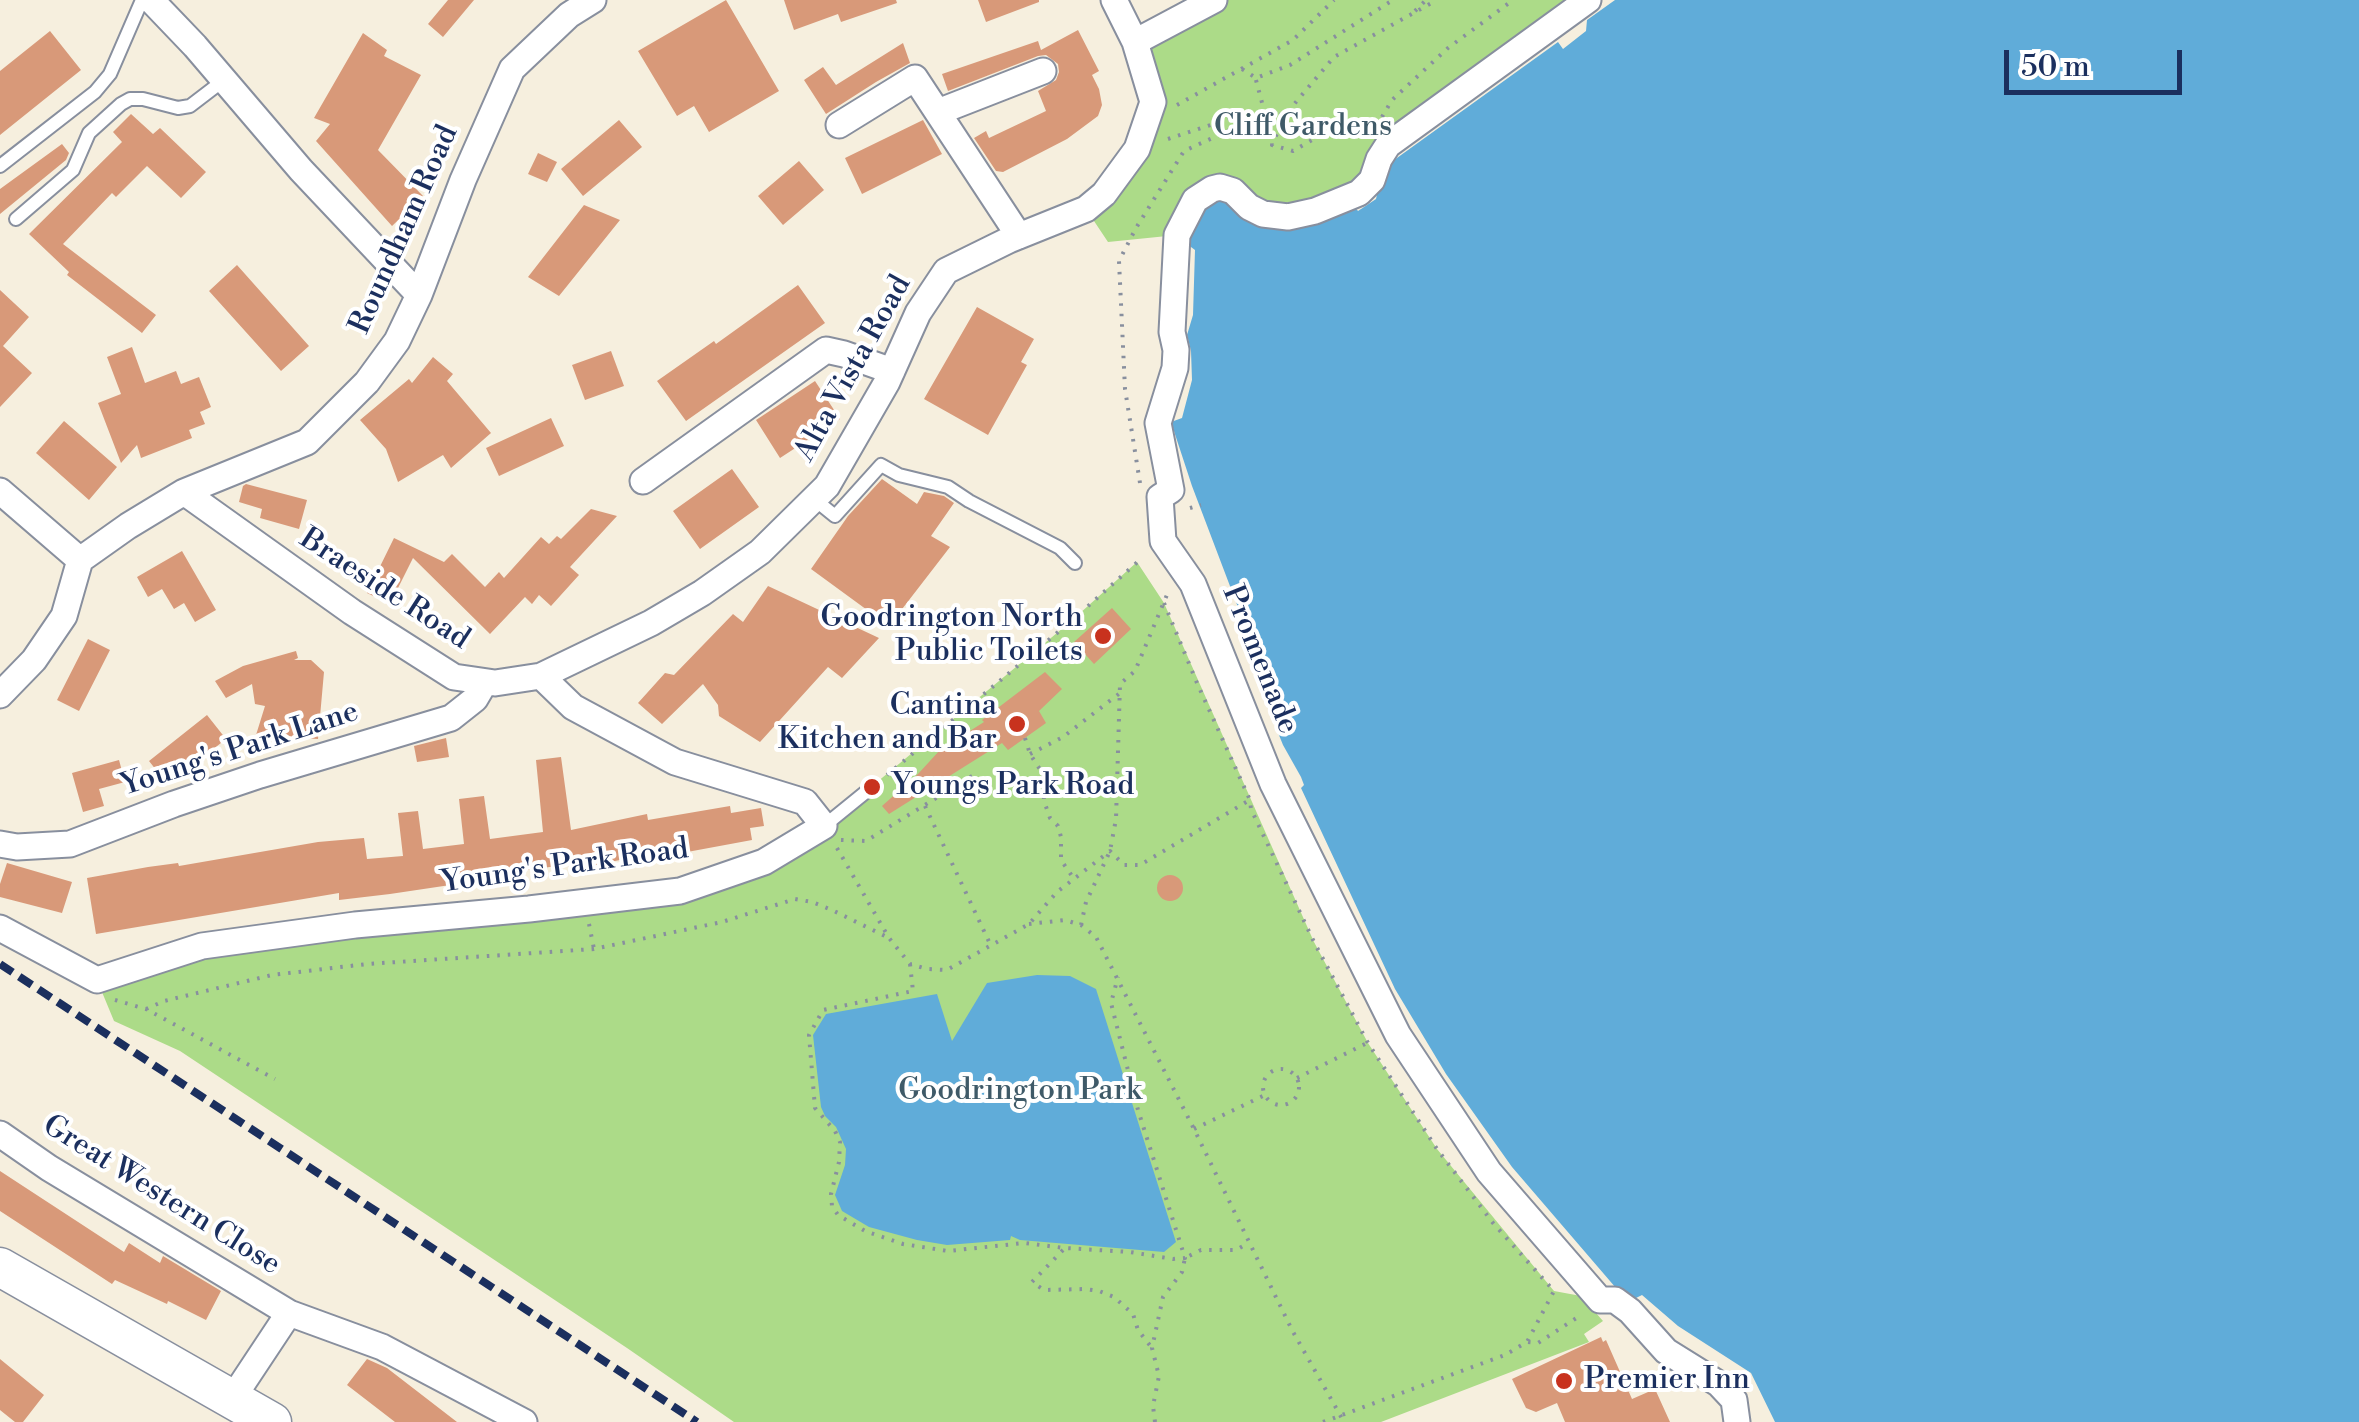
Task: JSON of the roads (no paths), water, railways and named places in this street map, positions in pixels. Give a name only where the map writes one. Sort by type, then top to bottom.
[{"type":"main road","points":[[0,1268],[272,1422]]},
{"type":"street","points":[[150,0],[419,295]]},
{"type":"street","name":"Roundham Road","points":[[80,560],[184,492],[307,442],[366,382],[398,340],[419,295],[463,180],[512,69],[569,15],[593,0]]},
{"type":"street","points":[[1114,0],[1134,42],[1214,0]]},
{"type":"street","name":"Promenade","points":[[1588,0],[1388,145],[1372,180],[1359,194],[1315,212],[1288,217],[1263,214],[1249,207],[1233,190],[1220,187],[1196,200],[1177,234],[1172,332],[1175,368],[1158,423],[1170,490],[1160,497],[1162,541],[1193,584],[1273,784],[1398,1035],[1489,1172],[1600,1300],[1615,1300],[1666,1351],[1719,1384],[1734,1400],[1737,1422]]},
{"type":"street","name":"Alta Vista Road","points":[[541,676],[651,624],[760,552],[827,486],[892,370],[918,313],[946,272],[1018,236],[1086,209],[1104,194],[1137,150],[1153,102],[1134,42]]},
{"type":"street","points":[[938,112],[1043,71]]},
{"type":"street","points":[[839,125],[915,78],[1018,236]]},
{"type":"street","points":[[643,481],[826,350],[892,370]]},
{"type":"street","points":[[0,491],[80,560],[64,616],[34,660],[0,695]]},
{"type":"street","name":"Braeside Road","points":[[184,492],[454,677],[506,682],[541,676]]},
{"type":"street","points":[[541,676],[573,707],[675,762],[805,802],[824,826]]},
{"type":"street","name":"Young's Park Lane","points":[[0,844],[70,844],[260,775],[452,718],[475,699],[486,682]]},
{"type":"street","name":"Young's Park Road","points":[[0,928],[97,980],[202,946],[354,925],[680,891],[764,862],[824,826]]},
{"type":"street","name":"Great Western Close","points":[[0,1134],[49,1168],[288,1313],[382,1347],[524,1422]]},
{"type":"street","name":"Great Western Close","points":[[232,1398],[288,1313]]},
{"type":"lane","points":[[0,166],[95,92],[110,74],[142,0]]},
{"type":"lane","points":[[16,220],[73,170],[89,134],[121,104],[143,99],[178,108],[190,106],[224,80]]},
{"type":"lane","points":[[814,499],[835,516],[881,465],[899,475],[948,487],[1060,548],[1075,563]]},
{"type":"lane","name":"Young's Park Road","points":[[824,826],[872,787]]},
{"type":"water","points":[[1615,0],[2359,0],[2359,1422],[1775,1422],[1751,1373],[1678,1326],[1642,1295],[1628,1302],[1512,1167],[1446,1074],[1395,989],[1301,788],[1301,777],[1283,745],[1245,651],[1244,623],[1171,422],[1182,418],[1192,380],[1187,335],[1193,315],[1195,250],[1187,244],[1204,206],[1222,195],[1254,216],[1352,204],[1358,211],[1376,199],[1383,168],[1558,42],[1563,49],[1586,31],[1587,20]]},
{"type":"water","points":[[1037,975],[1070,976],[1096,989],[1176,1242],[1164,1252],[1020,1240],[1011,1236],[1010,1240],[947,1245],[869,1227],[842,1211],[835,1195],[846,1149],[821,1107],[813,1035],[826,1014],[937,994],[952,1041],[987,983]]},
{"type":"railway","points":[[0,964],[697,1422]]},
{"type":"place","name":"Goodrington North Public Toilets","points":[[1103,636]]},
{"type":"place","name":"Cantina Kitchen and Bar","points":[[1017,724]]},
{"type":"place","name":"Youngs Park Road","points":[[872,787]]},
{"type":"place","name":"Premier Inn","points":[[1564,1381]]},
{"type":"park label","name":"Cliff Gardens","points":[[1303,128]]},
{"type":"park label","name":"Goodrington Park","points":[[1020,1092]]}]
